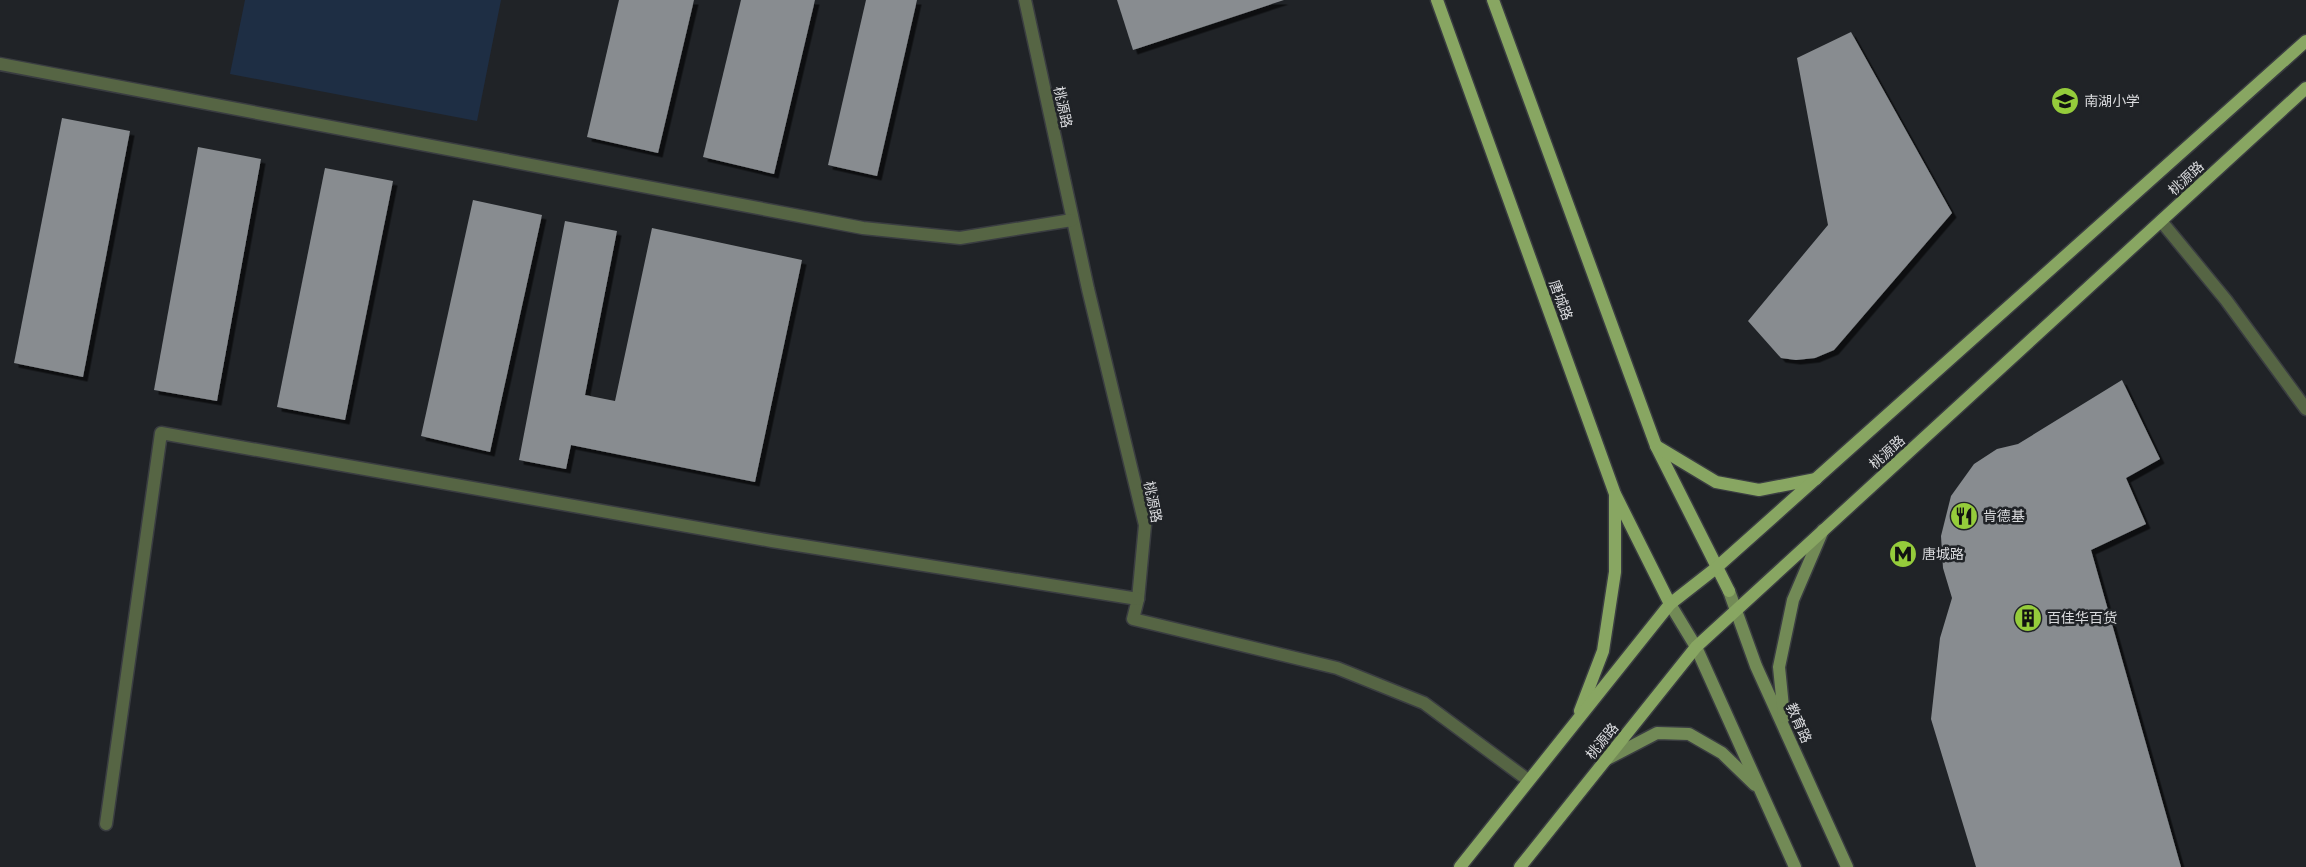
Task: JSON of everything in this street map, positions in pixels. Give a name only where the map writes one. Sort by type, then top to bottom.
[{"type":"main road","name":"唐城路","points":[[1437,0],[1615,494],[1670,604]]},
{"type":"main road","points":[[1493,0],[1656,446],[1716,568]]},
{"type":"main road","name":"桃源路","points":[[1460,867],[1670,604],[1716,568],[2306,41]]},
{"type":"main road","name":"桃源路","points":[[1520,867],[1696,647],[2306,88]]},
{"type":"main road","points":[[1656,446],[1716,482],[1759,490],[1816,479]]},
{"type":"main road","points":[[1575,724],[1603,651],[1616,572],[1615,494]]},
{"type":"main road","points":[[1785,727],[1780,667],[1793,600],[1823,530]]},
{"type":"main road","name":"教育路","points":[[1716,568],[1729,590],[1756,666],[1847,867]]},
{"type":"main road","points":[[1670,604],[1696,647],[1794,867]]},
{"type":"main road","points":[[1607,759],[1656,733],[1689,734],[1722,753],[1760,791]]},
{"type":"lane","name":"桃源路","points":[[1025,0],[1072,220],[1145,525],[1138,599],[1133,620],[1337,668],[1424,703],[1528,780]]},
{"type":"lane","points":[[0,64],[863,228],[960,238],[1072,220]]},
{"type":"lane","points":[[2161,221],[2226,300],[2306,409]]},
{"type":"lane","points":[[106,824],[162,433],[772,541],[1138,599]]},
{"type":"shaded area","points":[[245,0],[501,0],[477,121],[230,74]]},
{"type":"building","points":[[619,0],[694,0],[658,153],[587,137]]},
{"type":"building","points":[[741,0],[815,0],[774,174],[703,157]]},
{"type":"building","points":[[866,0],[917,0],[877,176],[828,165]]},
{"type":"building","points":[[1117,0],[1284,0],[1133,50]]},
{"type":"building","points":[[1851,32],[1952,213],[1834,350],[1815,358],[1796,360],[1781,358],[1748,321],[1828,225],[1797,58]]},
{"type":"building","points":[[62,118],[130,131],[83,377],[14,363]]},
{"type":"building","points":[[198,147],[261,159],[217,401],[154,390]]},
{"type":"building","points":[[325,168],[393,181],[345,420],[277,407]]},
{"type":"building","points":[[473,200],[542,215],[490,452],[421,436]]},
{"type":"building","points":[[565,221],[617,231],[585,395],[615,401],[652,228],[802,260],[755,482],[571,445],[566,469],[519,460]]},
{"type":"building","name":"百佳华百货","points":[[2122,380],[2160,459],[2126,478],[2146,524],[2091,550],[2181,867],[1976,867],[1931,719],[1940,638],[1952,598],[1943,568],[1941,536],[1951,496],[1974,464],[1997,449],[2018,444]]},
{"type":"place","name":"南湖小学","points":[[2065,101]]},
{"type":"place","name":"肯德基","points":[[1964,516]]},
{"type":"place","name":"唐城路","points":[[1903,554]]},
{"type":"place","name":"百佳华百货","points":[[2028,618]]}]
